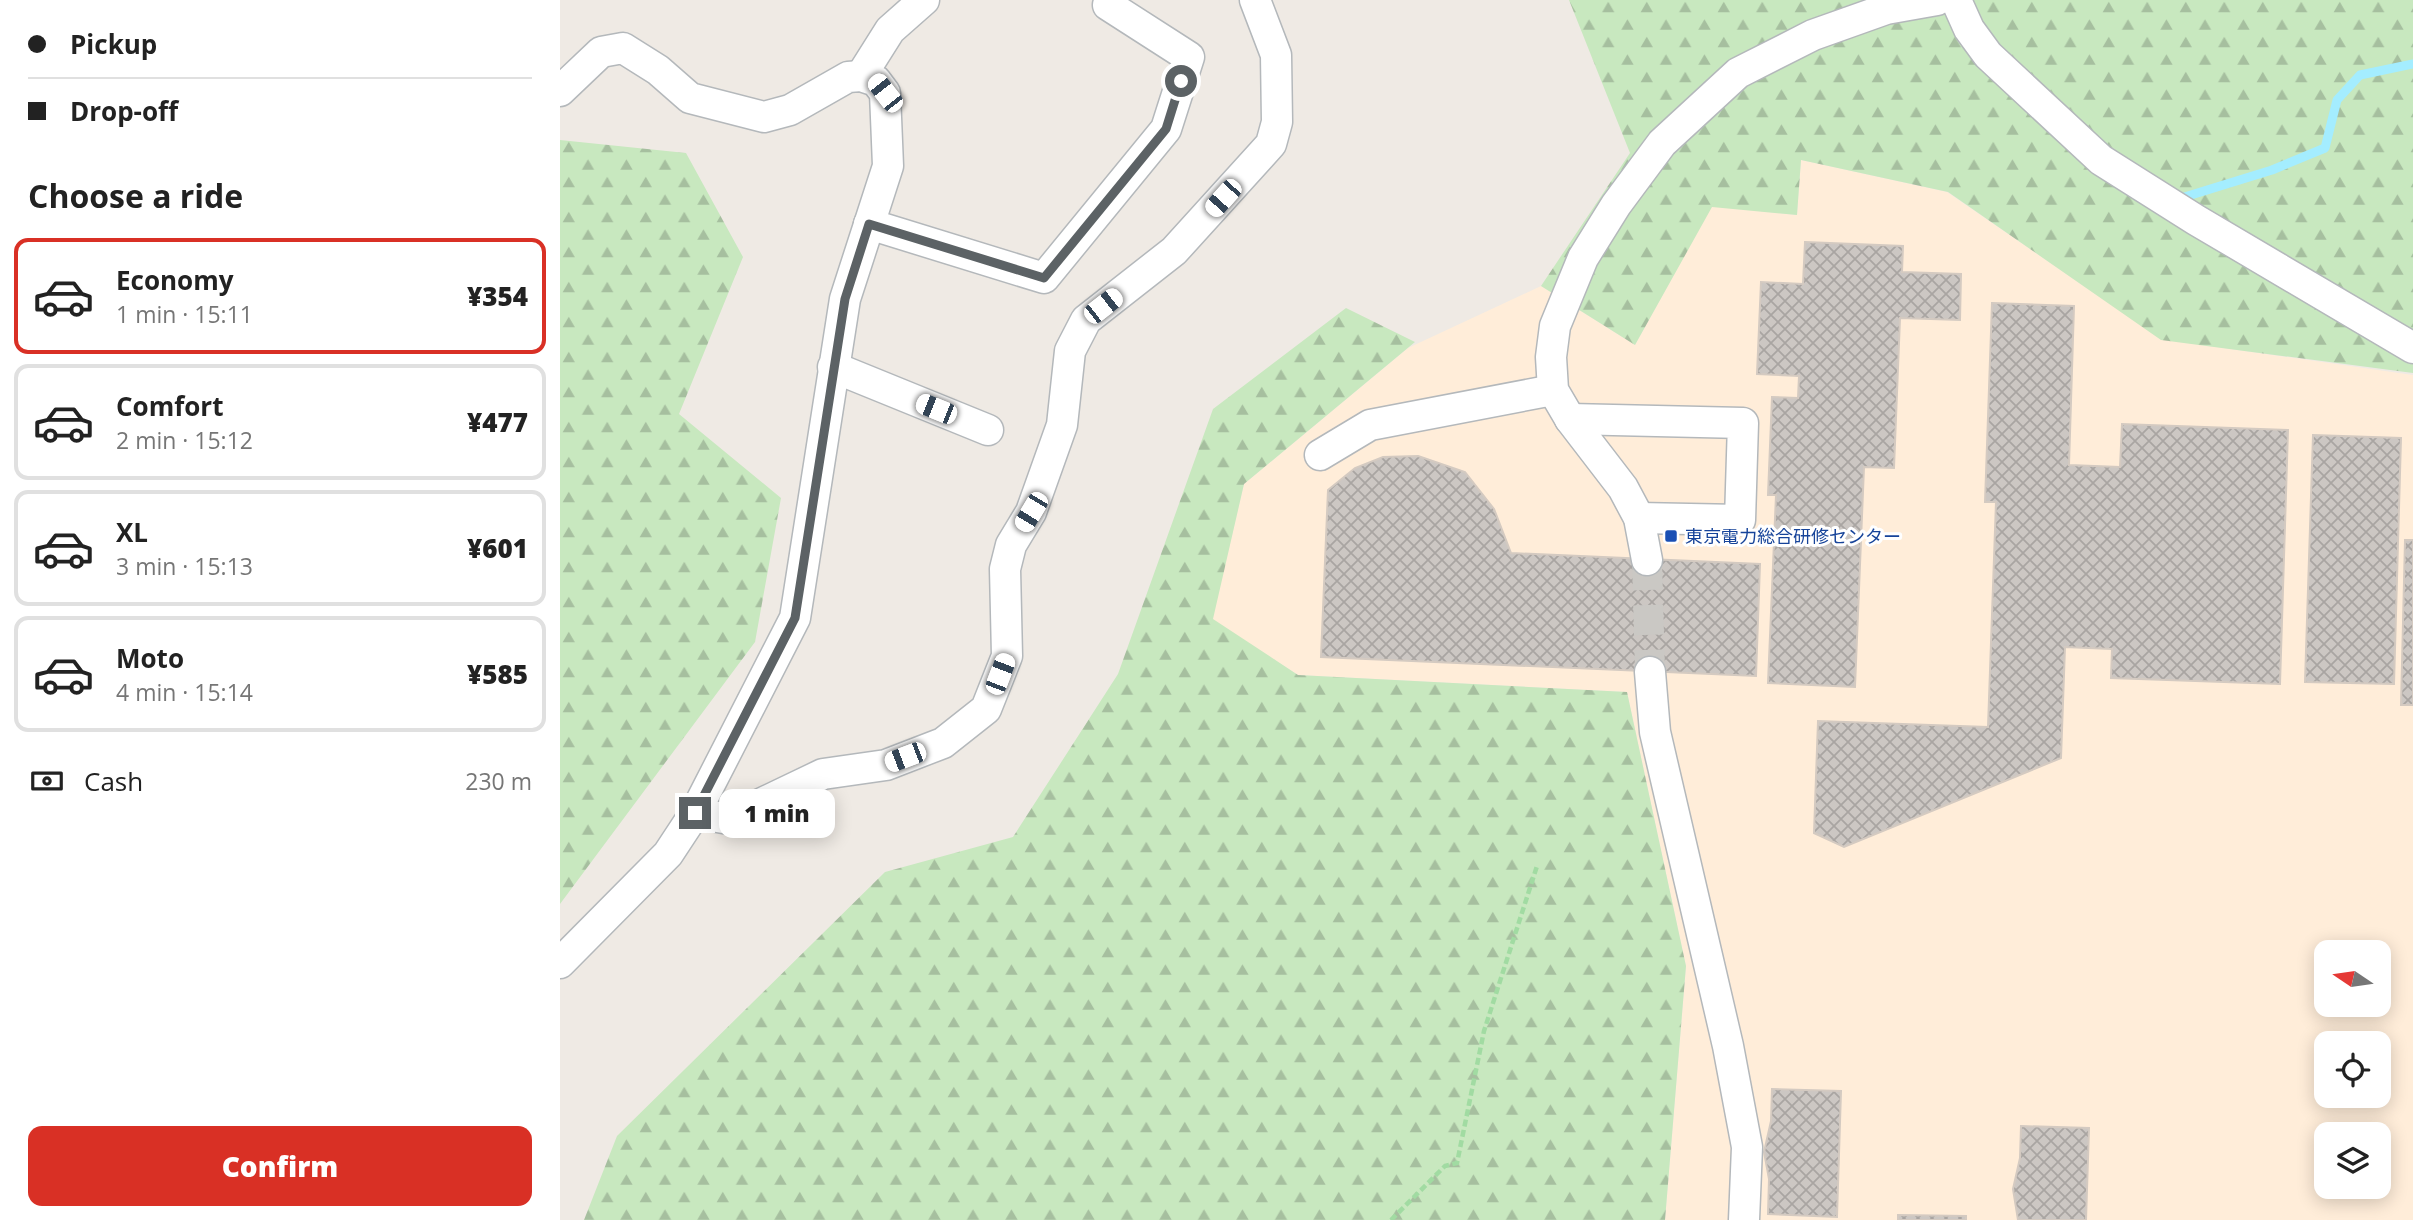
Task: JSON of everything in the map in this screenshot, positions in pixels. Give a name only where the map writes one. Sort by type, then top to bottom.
[{"type":"street","points":[[861,76],[890,30],[924,0]]},
{"type":"street","points":[[695,813],[729,819],[822,774],[886,765],[943,743],[986,709],[1007,656],[1005,569],[1011,545],[1031,512],[1062,425],[1070,351],[1086,320],[1174,251],[1271,144],[1277,122],[1276,55],[1255,0]]},
{"type":"street","points":[[1647,560],[1639,518],[1623,488],[1570,418],[1553,390],[1551,357],[1555,326],[1583,258],[1616,205],[1662,144],[1738,74],[1813,35],[1886,9],[1937,0]]},
{"type":"street","points":[[1956,0],[1969,29],[1988,55],[2101,160],[2196,220],[2413,348]]},
{"type":"street","points":[[869,224],[1044,278],[1166,129],[1189,57],[1108,5]]},
{"type":"street","points":[[560,91],[601,52],[623,48],[658,70],[691,98],[764,117],[790,110],[848,78],[861,76],[876,81],[885,93],[888,166],[845,299],[795,618],[695,813],[668,854],[560,963]]},
{"type":"street","points":[[833,367],[988,430]]},
{"type":"street","points":[[1320,455],[1370,425],[1553,390]]},
{"type":"street","points":[[1570,418],[1743,423],[1740,520],[1639,518]]},
{"type":"street","points":[[1650,672],[1655,732],[1728,1046],[1747,1147],[1744,1220]]},
{"type":"path","points":[[1391,1220],[1445,1166],[1457,1163],[1484,1031],[1537,866]]},
{"type":"shaded area","name":"東京電力総合研修センター","points":[[1801,160],[1947,192],[2161,339],[2413,375],[2413,1220],[1665,1220],[1686,966],[1627,692],[1298,675],[1212,620],[1244,484],[1408,348],[1541,286],[1635,345],[1712,206],[1797,215]]},
{"type":"green space","points":[[1569,0],[2413,0],[2413,373],[2161,340],[1948,192],[1801,160],[1797,215],[1712,207],[1635,345],[1541,286],[1630,153]]},
{"type":"green space","points":[[560,140],[686,153],[743,257],[679,414],[781,498],[755,642],[560,904]]},
{"type":"green space","points":[[1346,308],[1415,342],[1244,484],[1213,619],[1298,675],[1627,692],[1686,966],[1665,1220],[584,1220],[617,1136],[885,872],[1013,837],[1118,674],[1213,409]]},
{"type":"building","points":[[1805,242],[1903,246],[1902,272],[1961,274],[1960,320],[1900,318],[1894,468],[1864,467],[1855,687],[1768,683],[1776,495],[1768,495],[1772,397],[1798,398],[1799,376],[1757,374],[1761,282],[1803,284]]},
{"type":"building","points":[[1992,303],[2074,306],[2069,465],[2120,467],[2122,424],[2288,430],[2280,684],[2111,678],[2112,649],[2065,647],[2061,758],[1844,847],[1814,833],[1818,721],[1988,727],[1996,502],[1985,502]]},
{"type":"building","points":[[2313,435],[2401,438],[2394,684],[2305,682]]},
{"type":"building","points":[[1418,456],[1465,472],[1494,509],[1511,553],[1760,564],[1756,676],[1321,657],[1328,490],[1355,468],[1383,457]]},
{"type":"building","points":[[2405,540],[2413,540],[2413,705],[2401,705]]},
{"type":"building","points":[[1772,1089],[1841,1091],[1837,1217],[1768,1214],[1769,1179],[1764,1152],[1771,1121]]},
{"type":"building","points":[[2021,1126],[2089,1128],[2086,1220],[2018,1220],[2013,1189],[2020,1158]]},
{"type":"building","points":[[1898,1215],[1966,1216],[1966,1220],[1898,1220]]},
{"type":"waterway","points":[[2178,199],[2272,170],[2325,148],[2337,100],[2360,75],[2413,64]]},
{"type":"tunnel","points":[[1647,560],[1650,672]]},
{"type":"place","name":"東京電力総合研修センター","points":[[1671,536]]},
{"type":"route","points":[[695,813],[795,618],[845,299],[869,224],[1044,278],[1166,129],[1181,81]]}]
